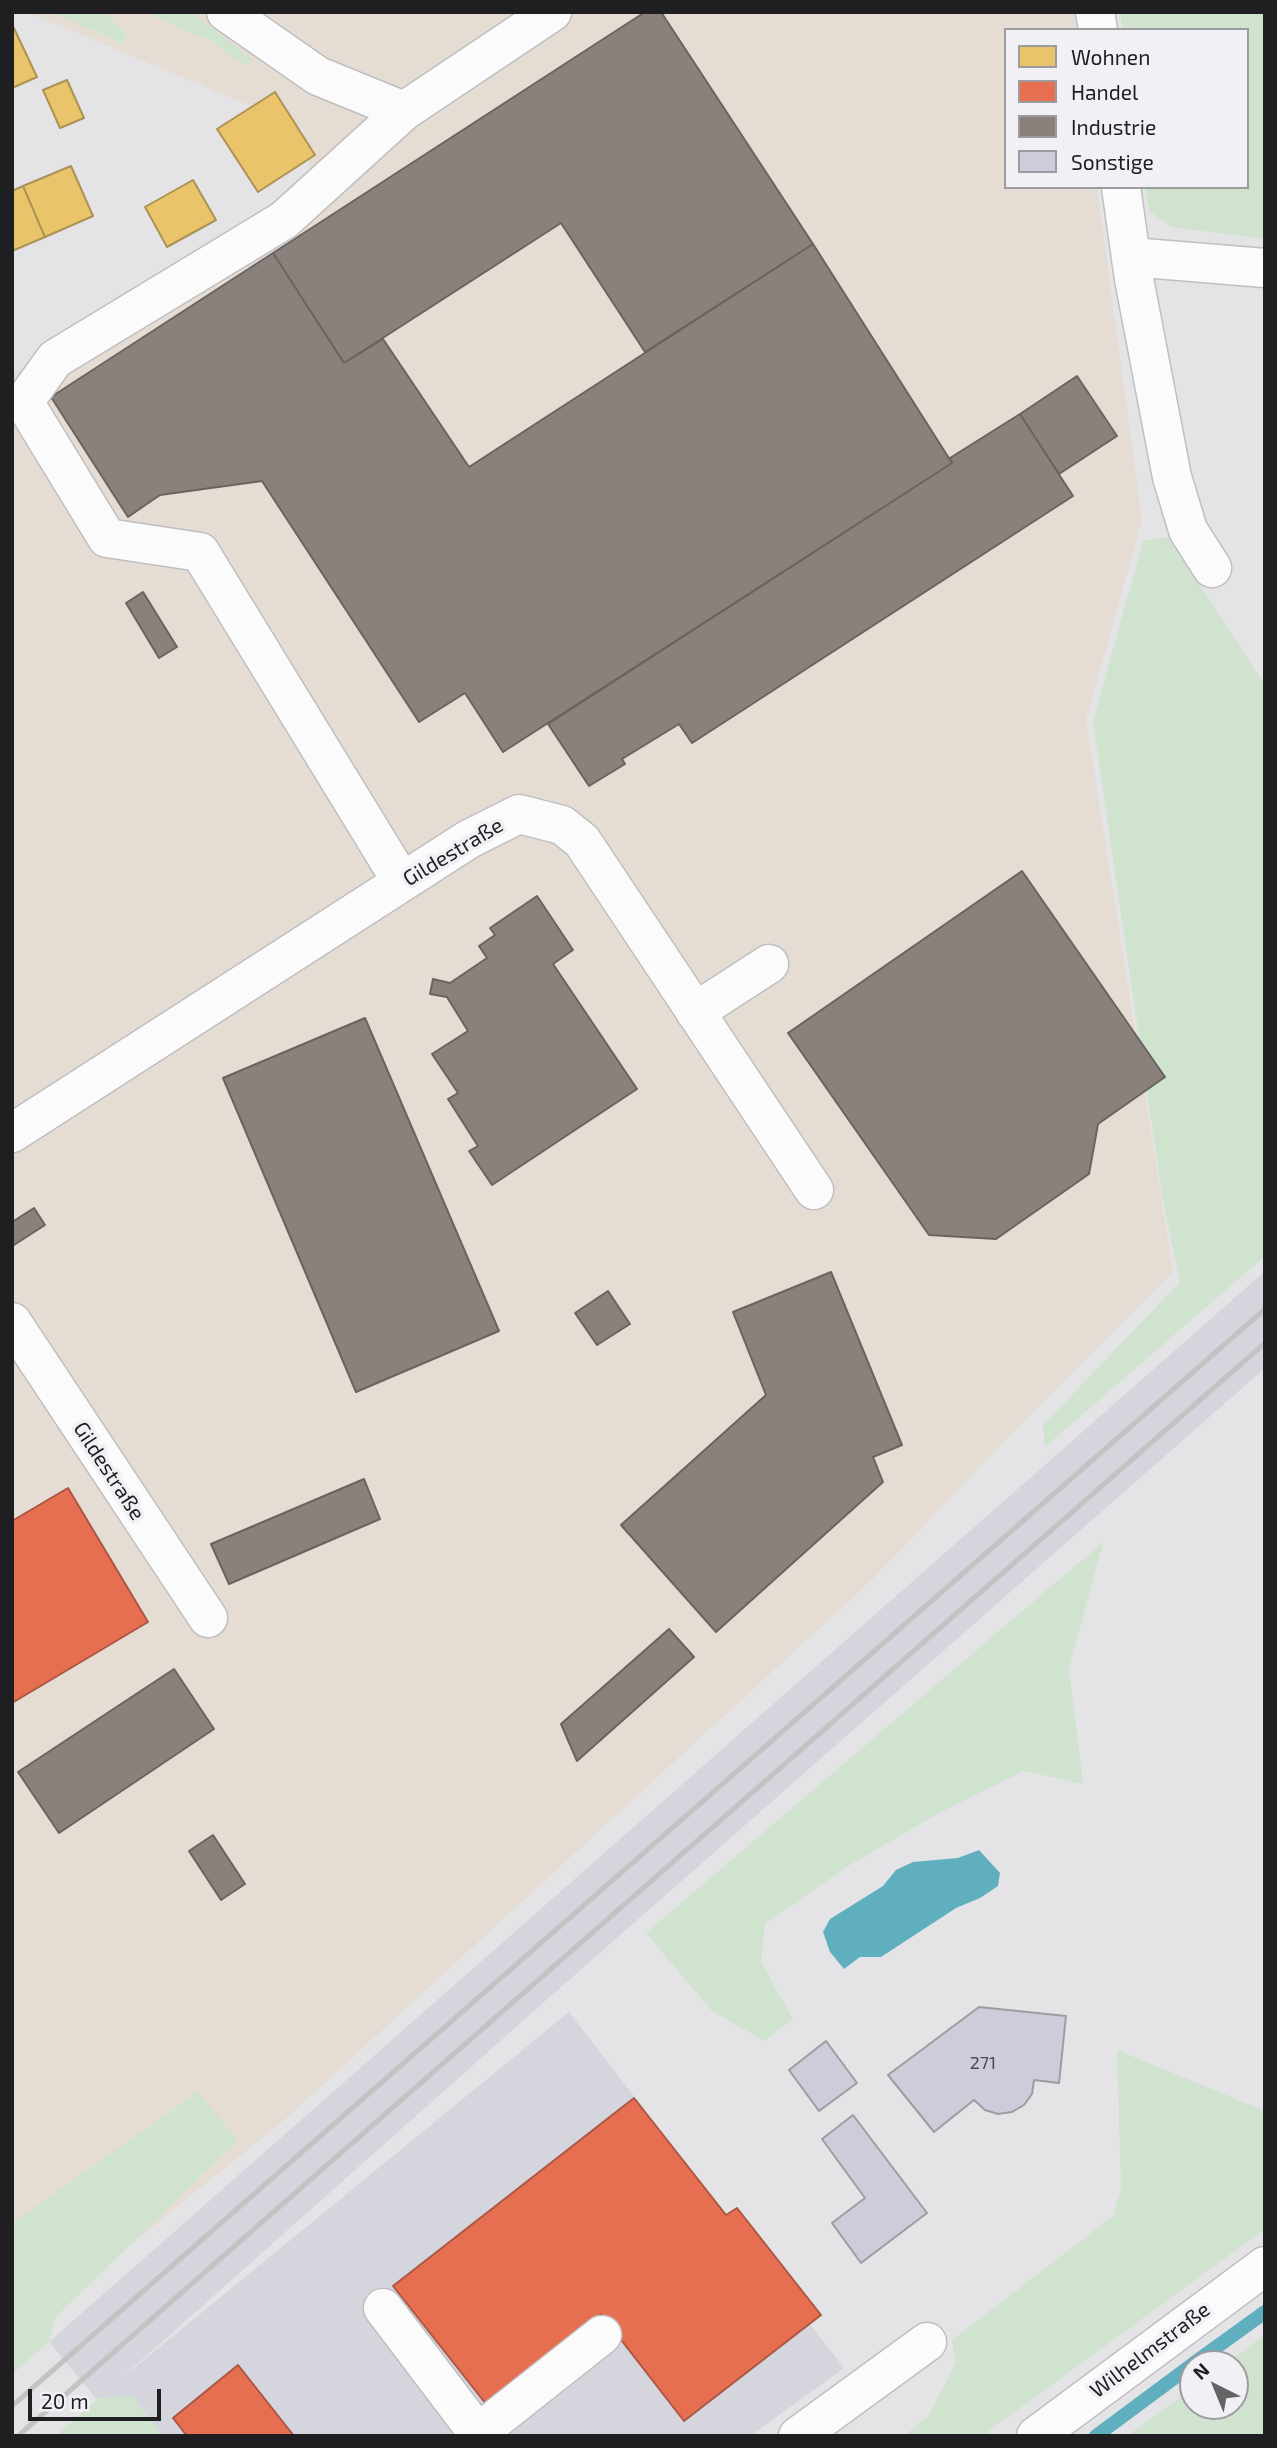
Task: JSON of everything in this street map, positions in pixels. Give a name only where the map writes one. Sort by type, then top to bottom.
[{"type":"street","points":[[226,12],[318,76],[404,111]]},
{"type":"street","points":[[402,882],[200,552],[107,538],[24,402],[55,359],[284,220],[404,111],[552,12]]},
{"type":"street","points":[[1121,189],[1131,257],[1172,477],[1188,530],[1212,568]]},
{"type":"street","points":[[1131,257],[1265,268]]},
{"type":"street","name":"Gildestraße","points":[[12,1133],[469,839],[519,814],[562,825],[582,841],[814,1190]]},
{"type":"street","points":[[695,1012],[769,964]]},
{"type":"street","name":"Gildestraße","points":[[12,1322],[208,1618]]},
{"type":"street","name":"Wilhelmstraße","points":[[1036,2436],[1265,2266]]},
{"type":"street","points":[[383,2308],[479,2434],[602,2335]]},
{"type":"street","points":[[798,2436],[927,2342]]},
{"type":"shaded area","points":[[27,12],[1073,12],[1075,28],[1004,28],[1004,189],[1097,189],[1142,520],[1086,720],[1173,1272],[872,1580],[289,2116],[12,2341],[12,374],[314,190],[303,128]]},
{"type":"shaded area","points":[[1265,1271],[1265,1368],[118,2381],[569,2012],[844,2368],[750,2436],[128,2436],[49,2342]]},
{"type":"green space","points":[[52,12],[104,12],[127,34],[123,44]]},
{"type":"green space","points":[[144,12],[191,12],[252,59],[245,67],[211,41]]},
{"type":"green space","points":[[1120,12],[1265,12],[1265,239],[1171,227],[1149,211],[1145,189],[1249,189],[1249,28],[1123,28]]},
{"type":"green space","points":[[1169,537],[1265,685],[1265,1256],[1045,1447],[1043,1425],[1180,1282],[1163,1201],[1093,722],[1143,541]]},
{"type":"green space","points":[[1103,1542],[1069,1669],[1083,1784],[1024,1771],[939,1813],[850,1865],[765,1924],[761,1962],[793,2019],[764,2041],[712,2011],[646,1933]]},
{"type":"green space","points":[[1117,2050],[1265,2111],[1265,2229],[982,2436],[904,2436],[928,2416],[956,2363],[952,2340],[1113,2216],[1121,2187]]},
{"type":"green space","points":[[198,2092],[238,2140],[56,2317],[49,2342],[12,2374],[12,2223]]},
{"type":"green space","points":[[1265,2335],[1265,2436],[1127,2436],[1179,2398],[1179,2420],[1249,2420],[1249,2350],[1244,2350]]},
{"type":"green space","points":[[133,2396],[163,2436],[56,2436],[99,2398]]},
{"type":"water","points":[[979,1850],[1000,1873],[998,1886],[980,1898],[956,1908],[881,1957],[860,1957],[844,1969],[830,1952],[823,1932],[830,1919],[883,1886],[896,1870],[913,1862],[958,1858]]},
{"type":"building: Wohnen","points":[[12,24],[37,77],[12,88]]},
{"type":"building: Wohnen","points":[[67,80],[84,118],[60,128],[43,90]]},
{"type":"building: Wohnen","points":[[275,92],[315,155],[258,192],[217,129]]},
{"type":"building: Wohnen","points":[[71,166],[93,216],[45,237],[23,186]]},
{"type":"building: Wohnen","points":[[193,180],[216,220],[167,247],[145,207]]},
{"type":"building: Wohnen","points":[[23,186],[45,237],[12,251],[12,191]]},
{"type":"building: Handel","points":[[68,1488],[148,1622],[12,1703],[12,1521]]},
{"type":"building: Handel","points":[[634,2098],[726,2215],[737,2208],[821,2315],[684,2421],[601,2314],[486,2404],[393,2286]]},
{"type":"building: Handel","points":[[238,2365],[294,2436],[187,2436],[173,2418]]},
{"type":"building: Industrie","points":[[645,12],[661,12],[813,244],[645,352],[561,223],[344,363],[273,253]]},
{"type":"building: Industrie","points":[[813,244],[952,463],[503,752],[465,693],[419,722],[262,481],[160,495],[128,517],[51,397],[273,253],[344,363],[383,339],[469,467]]},
{"type":"building: Industrie","points":[[1077,376],[1117,436],[1059,474],[1020,414]]},
{"type":"building: Industrie","points":[[1020,414],[1073,496],[692,743],[679,724],[622,759],[625,764],[589,786],[548,724],[952,463],[950,458]]},
{"type":"building: Industrie","points":[[143,592],[177,647],[159,658],[126,603]]},
{"type":"building: Industrie","points":[[1022,871],[1165,1077],[1098,1124],[1089,1174],[996,1239],[929,1235],[788,1033]]},
{"type":"building: Industrie","points":[[537,896],[573,950],[553,964],[637,1089],[492,1185],[469,1151],[478,1146],[448,1099],[458,1093],[432,1054],[468,1031],[447,997],[430,994],[433,979],[450,983],[487,958],[479,946],[495,935],[490,928]]},
{"type":"building: Industrie","points":[[365,1018],[499,1331],[356,1392],[223,1078]]},
{"type":"building: Industrie","points":[[34,1208],[45,1225],[14,1245],[12,1222]]},
{"type":"building: Industrie","points":[[831,1272],[902,1445],[873,1457],[883,1482],[716,1632],[621,1525],[766,1395],[733,1312]]},
{"type":"building: Industrie","points":[[608,1291],[630,1324],[597,1345],[575,1313]]},
{"type":"building: Industrie","points":[[364,1479],[380,1519],[229,1584],[211,1544]]},
{"type":"building: Industrie","points":[[669,1629],[694,1657],[577,1761],[561,1724]]},
{"type":"building: Industrie","points":[[174,1669],[214,1729],[59,1833],[18,1772]]},
{"type":"building: Industrie","points":[[213,1835],[245,1884],[221,1900],[189,1851]]},
{"type":"building: Sonstige","points":[[979,2007],[1066,2016],[1059,2083],[1034,2080],[1032,2094],[1024,2105],[1012,2112],[998,2114],[985,2110],[974,2100],[934,2132],[888,2075]]},
{"type":"building: Sonstige","points":[[826,2041],[857,2083],[819,2111],[789,2070]]},
{"type":"building: Sonstige","points":[[853,2115],[927,2213],[861,2263],[832,2223],[865,2198],[822,2139]]},
{"type":"waterway","points":[[1212,2350],[1265,2312]]},
{"type":"waterway","points":[[1096,2436],[1179,2374]]},
{"type":"railway","points":[[12,2406],[1265,1309]]},
{"type":"railway","points":[[18,2436],[1265,1343]]}]
